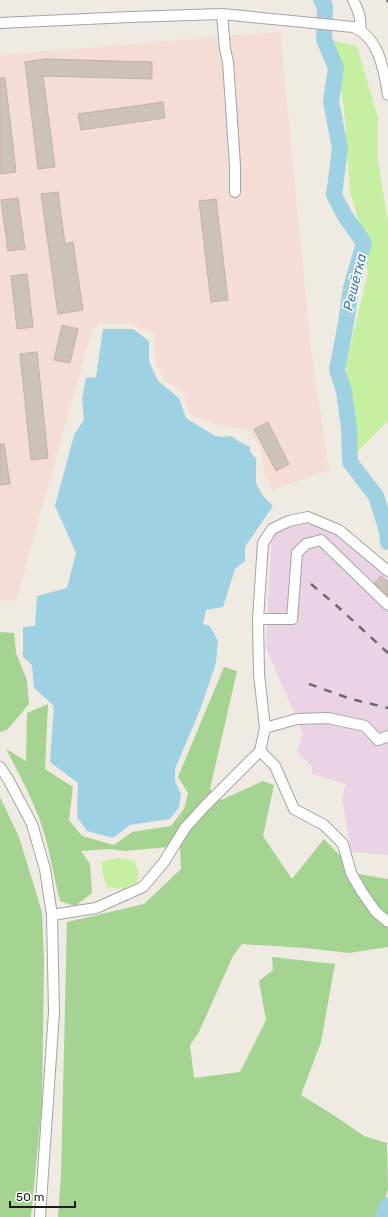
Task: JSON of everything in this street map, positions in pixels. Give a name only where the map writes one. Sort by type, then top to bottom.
[{"type":"street","points":[[353,0],[358,8],[361,22],[360,30]]},
{"type":"street","points":[[222,14],[231,99],[235,192]]},
{"type":"street","points":[[0,23],[222,14],[337,24],[353,27],[366,34],[378,51],[388,95]]},
{"type":"street","points":[[52,915],[96,908],[143,887],[164,862],[185,828],[194,817],[260,751],[265,728],[259,674],[258,619],[263,543],[272,529],[289,521],[308,517],[339,530],[388,571]]},
{"type":"street","points":[[258,619],[292,619],[297,554],[306,544],[321,540],[388,605]]},
{"type":"street","points":[[265,728],[297,719],[328,718],[365,726],[378,740],[388,736]]},
{"type":"street","points":[[260,751],[275,766],[294,809],[324,825],[343,844],[351,873],[376,912],[388,922]]},
{"type":"street","points":[[0,767],[32,824],[45,869],[52,915],[54,1012],[40,1217]]},
{"type":"shaded area","points":[[280,32],[311,348],[329,470],[272,490],[264,474],[262,452],[249,430],[216,425],[189,414],[184,393],[165,381],[155,360],[154,335],[132,324],[100,324],[92,330],[16,601],[0,600],[0,55]]},
{"type":"shaded area","points":[[305,522],[341,536],[388,574],[388,855],[351,852],[342,797],[346,784],[312,774],[312,767],[297,751],[303,733],[266,648],[271,542],[279,529]]},
{"type":"green space","points":[[330,40],[357,46],[378,118],[378,161],[388,222],[388,421],[358,451],[346,365],[368,272],[360,226],[350,192],[344,107]]},
{"type":"green space","points":[[0,632],[14,633],[16,653],[27,680],[29,704],[7,730],[0,732]]},
{"type":"green space","points":[[224,667],[237,671],[210,789],[221,800],[263,781],[274,785],[263,836],[292,879],[324,839],[358,874],[388,879],[388,947],[349,953],[305,948],[242,944],[233,956],[198,1034],[190,1045],[194,1078],[240,1072],[266,1020],[259,981],[273,970],[272,957],[335,964],[321,1042],[301,1095],[364,1136],[387,1143],[388,1189],[379,1217],[58,1217],[61,1175],[67,922],[144,904],[181,869],[180,846],[125,851],[109,849],[81,851],[90,864],[92,893],[75,906],[60,901],[39,818],[28,792],[6,749],[26,761],[27,713],[48,704],[45,769],[73,787],[69,820],[82,836],[114,845],[132,832],[171,826],[184,809],[188,793],[178,777]]},
{"type":"green space","points":[[0,797],[19,837],[42,912],[44,960],[42,1104],[31,1217],[0,1217]]},
{"type":"green space","points":[[118,858],[135,861],[139,873],[137,882],[123,889],[107,887],[102,872],[102,861]]},
{"type":"water","points":[[103,329],[133,329],[149,341],[149,361],[158,381],[179,398],[186,418],[215,436],[231,436],[250,447],[250,452],[256,458],[256,483],[263,496],[273,506],[245,547],[245,561],[235,569],[223,607],[206,610],[203,624],[210,626],[218,641],[216,663],[200,710],[175,769],[175,781],[181,794],[179,807],[170,819],[130,825],[113,838],[87,831],[77,817],[78,783],[50,762],[54,706],[34,688],[32,665],[23,657],[23,627],[35,626],[37,596],[67,588],[76,553],[55,506],[74,435],[84,420],[82,399],[86,378],[96,377]]},
{"type":"building","points":[[45,59],[152,62],[152,79],[43,76],[55,167],[38,169],[25,62]]},
{"type":"building","points":[[0,78],[5,78],[16,172],[0,174]]},
{"type":"building","points":[[163,102],[165,118],[81,130],[78,114]]},
{"type":"building","points":[[58,192],[65,244],[73,242],[83,310],[58,314],[41,194]]},
{"type":"building","points":[[18,198],[25,249],[8,251],[1,200]]},
{"type":"building","points":[[216,199],[228,300],[211,302],[199,201]]},
{"type":"building","points":[[27,274],[33,327],[17,329],[11,276]]},
{"type":"building","points":[[62,325],[78,329],[70,363],[54,360]]},
{"type":"building","points":[[37,352],[48,458],[31,460],[20,354]]},
{"type":"building","points":[[268,422],[289,464],[276,471],[254,429]]},
{"type":"building","points":[[0,444],[4,444],[10,484],[0,485]]},
{"type":"building","points":[[381,576],[388,582],[388,596],[374,583]]},
{"type":"waterway","name":"Решётка","points":[[321,0],[325,6],[324,39],[336,68],[331,101],[340,149],[334,195],[345,216],[364,243],[351,288],[337,370],[344,391],[349,428],[350,462],[376,496],[387,531],[388,542]]},
{"type":"waterway","name":"Решётка","points":[[383,1217],[388,1205]]},
{"type":"railway","points":[[311,584],[388,653]]},
{"type":"railway","points":[[309,684],[351,699],[388,708]]}]
